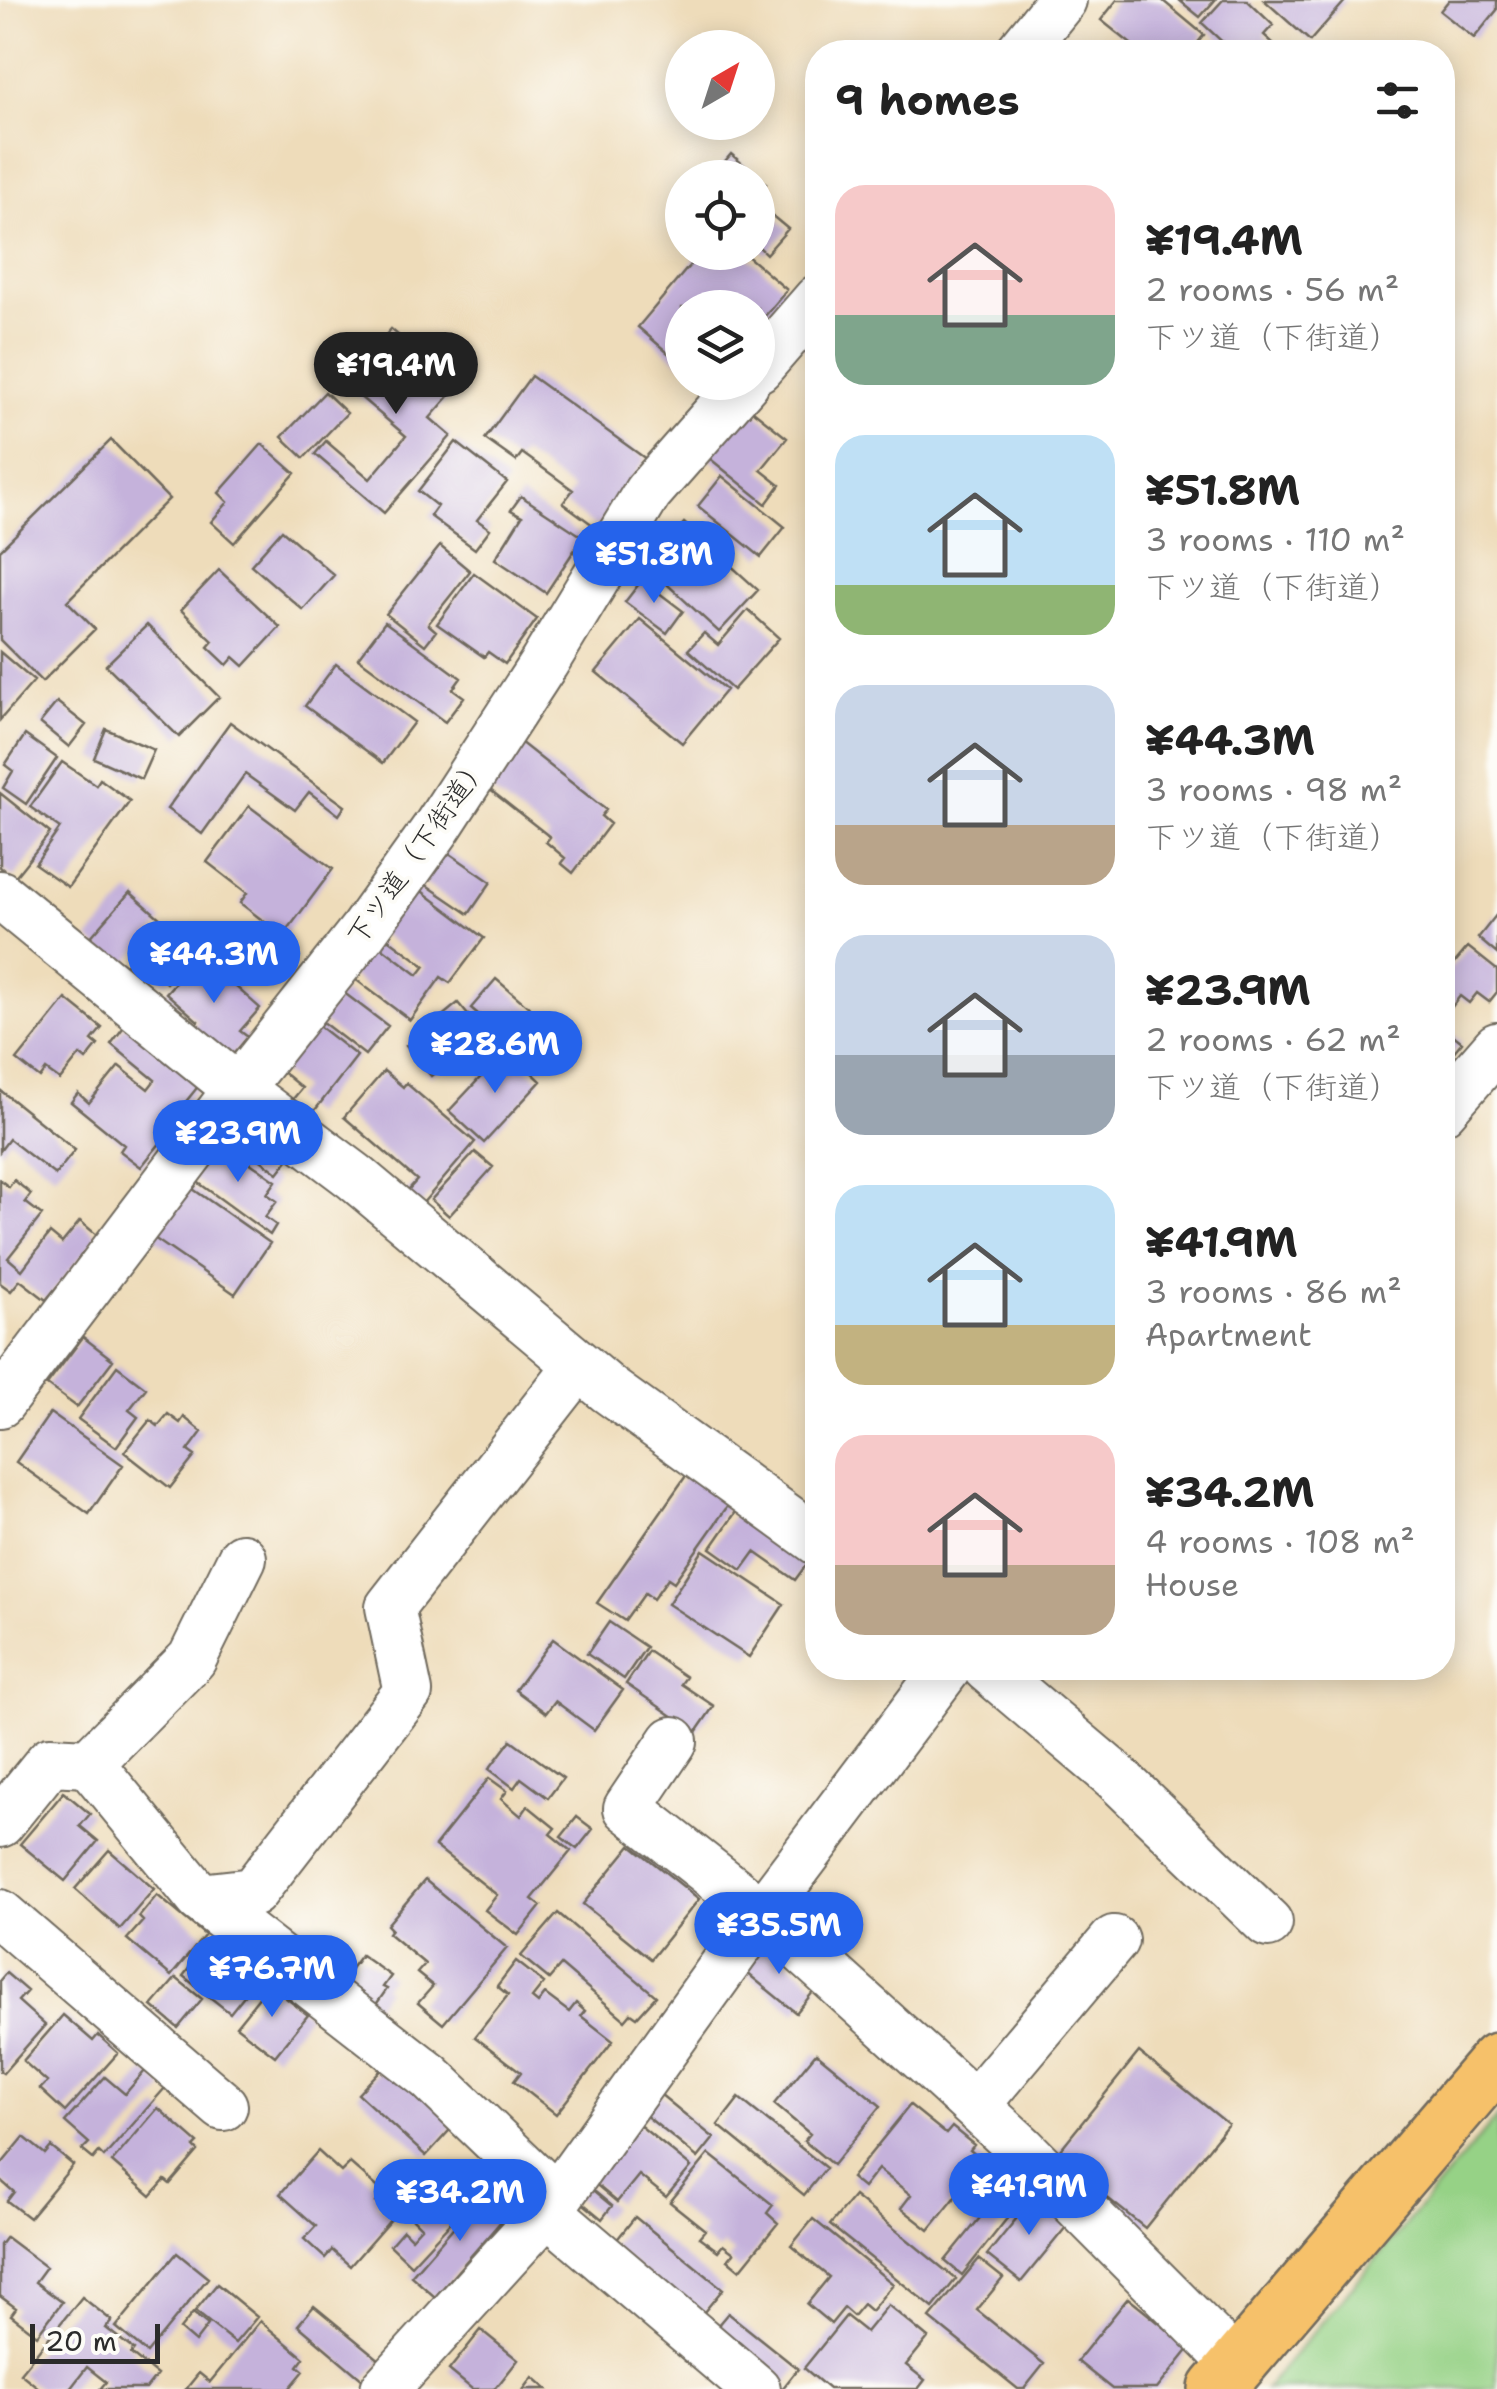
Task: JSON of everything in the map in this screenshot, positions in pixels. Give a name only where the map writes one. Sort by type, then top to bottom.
[{"type":"highway","points":[[1227,2377],[1497,2061]]},
{"type":"street","points":[[1030,40],[1062,0]]},
{"type":"street","points":[[775,348],[805,314]]},
{"type":"street","name":"下ツ道（下街道）","points":[[0,1403],[363,931],[436,830],[648,492],[728,400]]},
{"type":"street","points":[[0,895],[238,1089],[355,1177],[579,1366],[805,1531]]},
{"type":"street","points":[[200,1898],[252,1892],[408,1692],[390,1607],[579,1366]]},
{"type":"street","points":[[88,1763],[192,1659],[242,1558]]},
{"type":"street","points":[[399,2385],[552,2205],[762,1913],[939,1680]]},
{"type":"street","points":[[1001,1680],[1116,1777],[1268,1923]]},
{"type":"street","points":[[673,1742],[628,1808],[762,1913],[975,2105],[1227,2377]]},
{"type":"street","points":[[0,1823],[50,1761],[88,1763],[200,1898],[428,2076],[537,2180],[561,2223],[756,2389]]},
{"type":"street","points":[[0,1914],[223,2106]]},
{"type":"street","points":[[975,2105],[1114,1940]]},
{"type":"green space","points":[[1497,2117],[1497,2389],[1265,2389]]},
{"type":"building","points":[[1117,0],[1162,0],[1204,35],[1200,40],[1126,40],[1101,20]]},
{"type":"building","points":[[1179,0],[1215,0],[1200,17]]},
{"type":"building","points":[[1223,0],[1247,0],[1273,25],[1264,35],[1270,40],[1220,40],[1202,23]]},
{"type":"building","points":[[1264,0],[1346,0],[1309,40]]},
{"type":"building","points":[[1449,0],[1497,0],[1497,10],[1474,38],[1440,11]]},
{"type":"building","points":[[775,218],[788,229],[775,244]]},
{"type":"building","points":[[686,270],[764,270],[787,290],[775,304],[775,290],[669,290]]},
{"type":"building","points":[[665,295],[665,350],[638,327]]},
{"type":"building","points":[[391,329],[457,387],[430,418],[451,436],[384,513],[315,454],[326,441],[370,479],[406,436],[344,383]]},
{"type":"building","points":[[531,376],[646,459],[597,528],[563,503],[573,490],[522,453],[516,461],[485,439]]},
{"type":"building","points":[[325,392],[347,413],[304,458],[282,437]]},
{"type":"building","points":[[748,407],[787,438],[761,470],[780,485],[766,504],[708,457]]},
{"type":"building","points":[[111,440],[169,499],[67,601],[95,629],[42,682],[0,640],[0,550]]},
{"type":"building","points":[[456,442],[507,482],[477,520],[490,529],[475,549],[430,516],[437,506],[418,491]]},
{"type":"building","points":[[262,444],[295,473],[234,543],[211,522],[228,502],[219,493]]},
{"type":"building","points":[[722,476],[785,527],[761,557],[698,506]]},
{"type":"building","points":[[521,496],[583,537],[546,593],[495,559],[522,516],[511,510]]},
{"type":"building","points":[[684,523],[758,590],[719,632],[646,565]]},
{"type":"building","points":[[282,530],[334,575],[303,610],[251,565]]},
{"type":"building","points":[[440,546],[470,571],[428,624],[436,631],[425,645],[386,614]]},
{"type":"building","points":[[219,570],[280,627],[244,666],[234,657],[227,665],[208,647],[213,641],[181,610]]},
{"type":"building","points":[[474,573],[537,619],[505,664],[488,652],[484,657],[437,624]]},
{"type":"building","points":[[642,580],[683,611],[667,633],[625,602]]},
{"type":"building","points":[[748,610],[779,638],[733,690],[688,650],[704,633],[718,645]]},
{"type":"building","points":[[640,619],[726,690],[682,743],[596,672]]},
{"type":"building","points":[[385,622],[461,678],[453,689],[464,697],[445,722],[358,658]]},
{"type":"building","points":[[147,625],[219,697],[179,737],[106,665]]},
{"type":"building","points":[[0,652],[34,681],[0,720]]},
{"type":"building","points":[[336,664],[414,722],[383,763],[305,706]]},
{"type":"building","points":[[57,702],[86,725],[69,747],[40,723]]},
{"type":"building","points":[[230,722],[345,806],[339,815],[309,792],[295,810],[245,774],[202,834],[167,809]]},
{"type":"building","points":[[106,729],[154,750],[141,779],[94,758]]},
{"type":"building","points":[[25,735],[57,758],[26,804],[3,788],[13,771],[5,765]]},
{"type":"building","points":[[515,738],[606,810],[601,816],[610,824],[573,873],[561,863],[565,858],[546,842],[550,837],[480,782]]},
{"type":"building","points":[[62,762],[96,785],[100,779],[130,801],[68,887],[35,864],[60,828],[30,807]]},
{"type":"building","points":[[0,793],[50,833],[14,878],[0,867]]},
{"type":"building","points":[[249,806],[333,869],[283,936],[240,903],[247,893],[207,862]]},
{"type":"building","points":[[439,846],[491,882],[469,914],[416,878]]},
{"type":"building","points":[[415,886],[484,938],[450,983],[441,977],[410,1020],[347,973],[372,940],[418,975],[425,966],[379,932]]},
{"type":"building","points":[[130,892],[163,921],[122,969],[89,939]]},
{"type":"building","points":[[1497,914],[1497,954],[1478,938]]},
{"type":"building","points":[[174,936],[194,953],[166,983],[147,965]]},
{"type":"building","points":[[1468,947],[1497,970],[1497,992],[1489,1002],[1477,993],[1469,1003],[1460,996],[1455,1003],[1455,962]]},
{"type":"building","points":[[200,955],[260,1008],[240,1031],[248,1037],[228,1060],[192,1028],[198,1021],[166,993]]},
{"type":"building","points":[[496,979],[566,1039],[541,1068],[471,1008]]},
{"type":"building","points":[[343,992],[388,1026],[365,1055],[321,1021]]},
{"type":"building","points":[[66,999],[102,1028],[92,1040],[98,1045],[86,1060],[80,1055],[60,1080],[46,1070],[40,1078],[17,1060]]},
{"type":"building","points":[[458,1003],[483,1033],[431,1076],[406,1046]]},
{"type":"building","points":[[311,1020],[357,1056],[312,1114],[293,1099],[302,1088],[275,1066]]},
{"type":"building","points":[[126,1024],[200,1084],[160,1134],[165,1137],[141,1167],[120,1151],[124,1145],[71,1102],[78,1093],[89,1103],[119,1066],[148,1089],[155,1080],[111,1044]]},
{"type":"building","points":[[507,1049],[541,1081],[484,1143],[449,1111]]},
{"type":"building","points":[[384,1071],[403,1087],[406,1083],[475,1142],[416,1211],[401,1198],[417,1180],[344,1117]]},
{"type":"building","points":[[0,1090],[75,1150],[55,1175],[9,1139],[0,1151]]},
{"type":"building","points":[[252,1099],[295,1151],[278,1173],[226,1134]]},
{"type":"building","points":[[219,1141],[276,1181],[267,1194],[277,1201],[265,1217],[276,1225],[270,1235],[192,1178]]},
{"type":"building","points":[[475,1152],[493,1167],[449,1216],[431,1200]]},
{"type":"building","points":[[0,1180],[9,1187],[14,1180],[31,1194],[25,1202],[42,1215],[8,1258],[22,1270],[50,1233],[62,1243],[80,1221],[98,1236],[46,1300],[20,1280],[11,1291],[0,1283]]},
{"type":"building","points":[[190,1187],[270,1243],[235,1294],[154,1238]]},
{"type":"building","points":[[83,1337],[113,1360],[77,1407],[47,1385]]},
{"type":"building","points":[[117,1366],[146,1388],[129,1410],[138,1417],[116,1447],[78,1419]]},
{"type":"building","points":[[50,1413],[123,1465],[89,1514],[16,1462]]},
{"type":"building","points":[[168,1414],[180,1423],[184,1417],[202,1432],[188,1451],[195,1456],[170,1488],[124,1452],[150,1420],[158,1426]]},
{"type":"building","points":[[690,1470],[732,1500],[674,1582],[668,1578],[653,1599],[645,1593],[625,1621],[597,1603]]},
{"type":"building","points":[[740,1506],[805,1552],[805,1566],[795,1580],[755,1552],[742,1570],[711,1548]]},
{"type":"building","points":[[703,1550],[784,1604],[749,1657],[668,1604]]},
{"type":"building","points":[[609,1622],[646,1647],[624,1679],[587,1654]]},
{"type":"building","points":[[553,1639],[623,1690],[594,1730],[555,1701],[546,1713],[515,1690]]},
{"type":"building","points":[[648,1651],[686,1677],[681,1684],[714,1706],[696,1732],[626,1684]]},
{"type":"building","points":[[511,1740],[563,1778],[548,1798],[521,1778],[514,1788],[489,1769]]},
{"type":"building","points":[[489,1778],[507,1791],[501,1799],[521,1816],[528,1806],[555,1828],[550,1834],[571,1851],[532,1899],[541,1906],[518,1935],[485,1910],[497,1895],[435,1846]]},
{"type":"building","points":[[64,1792],[90,1814],[80,1826],[98,1841],[65,1881],[20,1844]]},
{"type":"building","points":[[577,1817],[593,1829],[577,1849],[561,1837]]},
{"type":"building","points":[[631,1845],[699,1899],[651,1959],[583,1904]]},
{"type":"building","points":[[109,1850],[154,1889],[120,1929],[75,1889]]},
{"type":"building","points":[[425,1880],[507,1948],[443,2024],[418,2003],[433,1986],[417,1973],[425,1964],[388,1933],[391,1929],[387,1925]]},
{"type":"building","points":[[157,1895],[205,1935],[171,1976],[127,1939],[143,1921],[139,1917]]},
{"type":"building","points":[[558,1913],[656,1996],[637,2017],[631,2013],[625,2020],[561,1965],[549,1979],[521,1956]]},
{"type":"building","points":[[211,1940],[259,1977],[230,2013],[183,1976]]},
{"type":"building","points":[[763,1941],[818,1986],[796,2013],[741,1968]]},
{"type":"building","points":[[361,1955],[391,1976],[370,2013],[336,1989]]},
{"type":"building","points":[[516,1961],[544,1983],[532,1998],[538,2003],[545,1994],[569,2012],[576,2003],[585,2011],[581,2016],[613,2041],[556,2114],[514,2081],[521,2072],[475,2037],[508,1995],[497,1986]]},
{"type":"building","points":[[6,1973],[27,1991],[18,2001],[45,2025],[3,2073],[0,1980]]},
{"type":"building","points":[[176,1978],[202,1999],[178,2028],[152,2006]]},
{"type":"building","points":[[269,1985],[308,2015],[275,2056],[236,2026]]},
{"type":"building","points":[[63,2015],[93,2041],[98,2035],[118,2053],[65,2112],[40,2089],[47,2082],[23,2061]]},
{"type":"building","points":[[1139,2052],[1228,2124],[1145,2228],[1055,2156]]},
{"type":"building","points":[[816,2053],[881,2106],[833,2165],[804,2141],[810,2134],[774,2104]]},
{"type":"building","points":[[390,2060],[457,2122],[426,2156],[358,2094]]},
{"type":"building","points":[[145,2071],[165,2088],[104,2157],[99,2152],[93,2159],[82,2150],[89,2143],[65,2122],[105,2077],[125,2094]]},
{"type":"building","points":[[655,2090],[714,2138],[698,2158],[639,2110]]},
{"type":"building","points":[[739,2098],[826,2168],[804,2195],[718,2125]]},
{"type":"building","points":[[910,2105],[946,2134],[952,2127],[974,2145],[970,2150],[984,2162],[929,2230],[901,2208],[911,2195],[878,2169],[863,2188],[851,2178]]},
{"type":"building","points":[[158,2108],[198,2143],[194,2147],[198,2151],[170,2184],[165,2180],[151,2196],[112,2162]]},
{"type":"building","points":[[632,2119],[691,2167],[666,2197],[639,2175],[617,2202],[586,2176]]},
{"type":"building","points":[[24,2137],[45,2154],[51,2147],[73,2165],[29,2218],[7,2201],[14,2192],[0,2180],[0,2166]]},
{"type":"building","points":[[318,2151],[341,2172],[350,2163],[384,2193],[376,2203],[392,2218],[350,2266],[332,2250],[325,2258],[304,2239],[316,2226],[280,2194]]},
{"type":"building","points":[[709,2154],[773,2205],[767,2213],[778,2223],[740,2270],[728,2260],[734,2253],[723,2245],[718,2251],[699,2237],[705,2230],[670,2202]]},
{"type":"building","points":[[429,2177],[439,2186],[447,2177],[465,2195],[458,2203],[463,2209],[411,2265],[390,2245],[403,2230],[411,2238],[421,2227],[401,2207]]},
{"type":"building","points":[[583,2182],[612,2206],[602,2219],[573,2195]]},
{"type":"building","points":[[485,2191],[509,2212],[435,2297],[411,2276]]},
{"type":"building","points":[[1037,2193],[1071,2221],[1021,2282],[987,2255]]},
{"type":"building","points":[[854,2196],[956,2279],[933,2308],[830,2225]]},
{"type":"building","points":[[992,2203],[1009,2216],[962,2275],[945,2261]]},
{"type":"building","points":[[635,2217],[723,2289],[699,2318],[611,2247]]},
{"type":"building","points":[[813,2219],[893,2284],[871,2311],[863,2304],[853,2316],[844,2308],[831,2324],[807,2304],[829,2277],[791,2246]]},
{"type":"building","points":[[6,2237],[46,2267],[35,2282],[62,2302],[37,2335],[11,2315],[16,2308],[0,2296],[0,2245]]},
{"type":"building","points":[[177,2253],[208,2278],[147,2353],[116,2327]]},
{"type":"building","points":[[979,2259],[1003,2278],[977,2310],[1044,2364],[1024,2389],[1018,2389],[930,2318]]},
{"type":"building","points":[[217,2284],[257,2317],[235,2343],[195,2311]]},
{"type":"building","points":[[82,2297],[112,2321],[106,2328],[157,2375],[146,2389],[100,2389],[106,2382],[87,2367],[70,2389],[40,2389],[20,2373]]},
{"type":"building","points":[[1128,2298],[1190,2348],[1157,2389],[1112,2389],[1077,2361]]},
{"type":"building","points":[[888,2305],[928,2338],[906,2365],[925,2380],[918,2389],[829,2389],[804,2368],[846,2316],[866,2332]]},
{"type":"building","points":[[314,2306],[381,2361],[364,2381],[298,2325]]},
{"type":"building","points":[[193,2313],[208,2325],[195,2342],[180,2329]]},
{"type":"building","points":[[728,2313],[798,2369],[782,2389],[712,2332]]},
{"type":"building","points":[[260,2321],[304,2358],[298,2366],[304,2371],[289,2389],[186,2389],[199,2373],[210,2382]]},
{"type":"building","points":[[481,2330],[518,2360],[495,2389],[472,2389],[449,2370]]},
{"type":"building","points":[[533,2377],[547,2389],[524,2389]]}]
